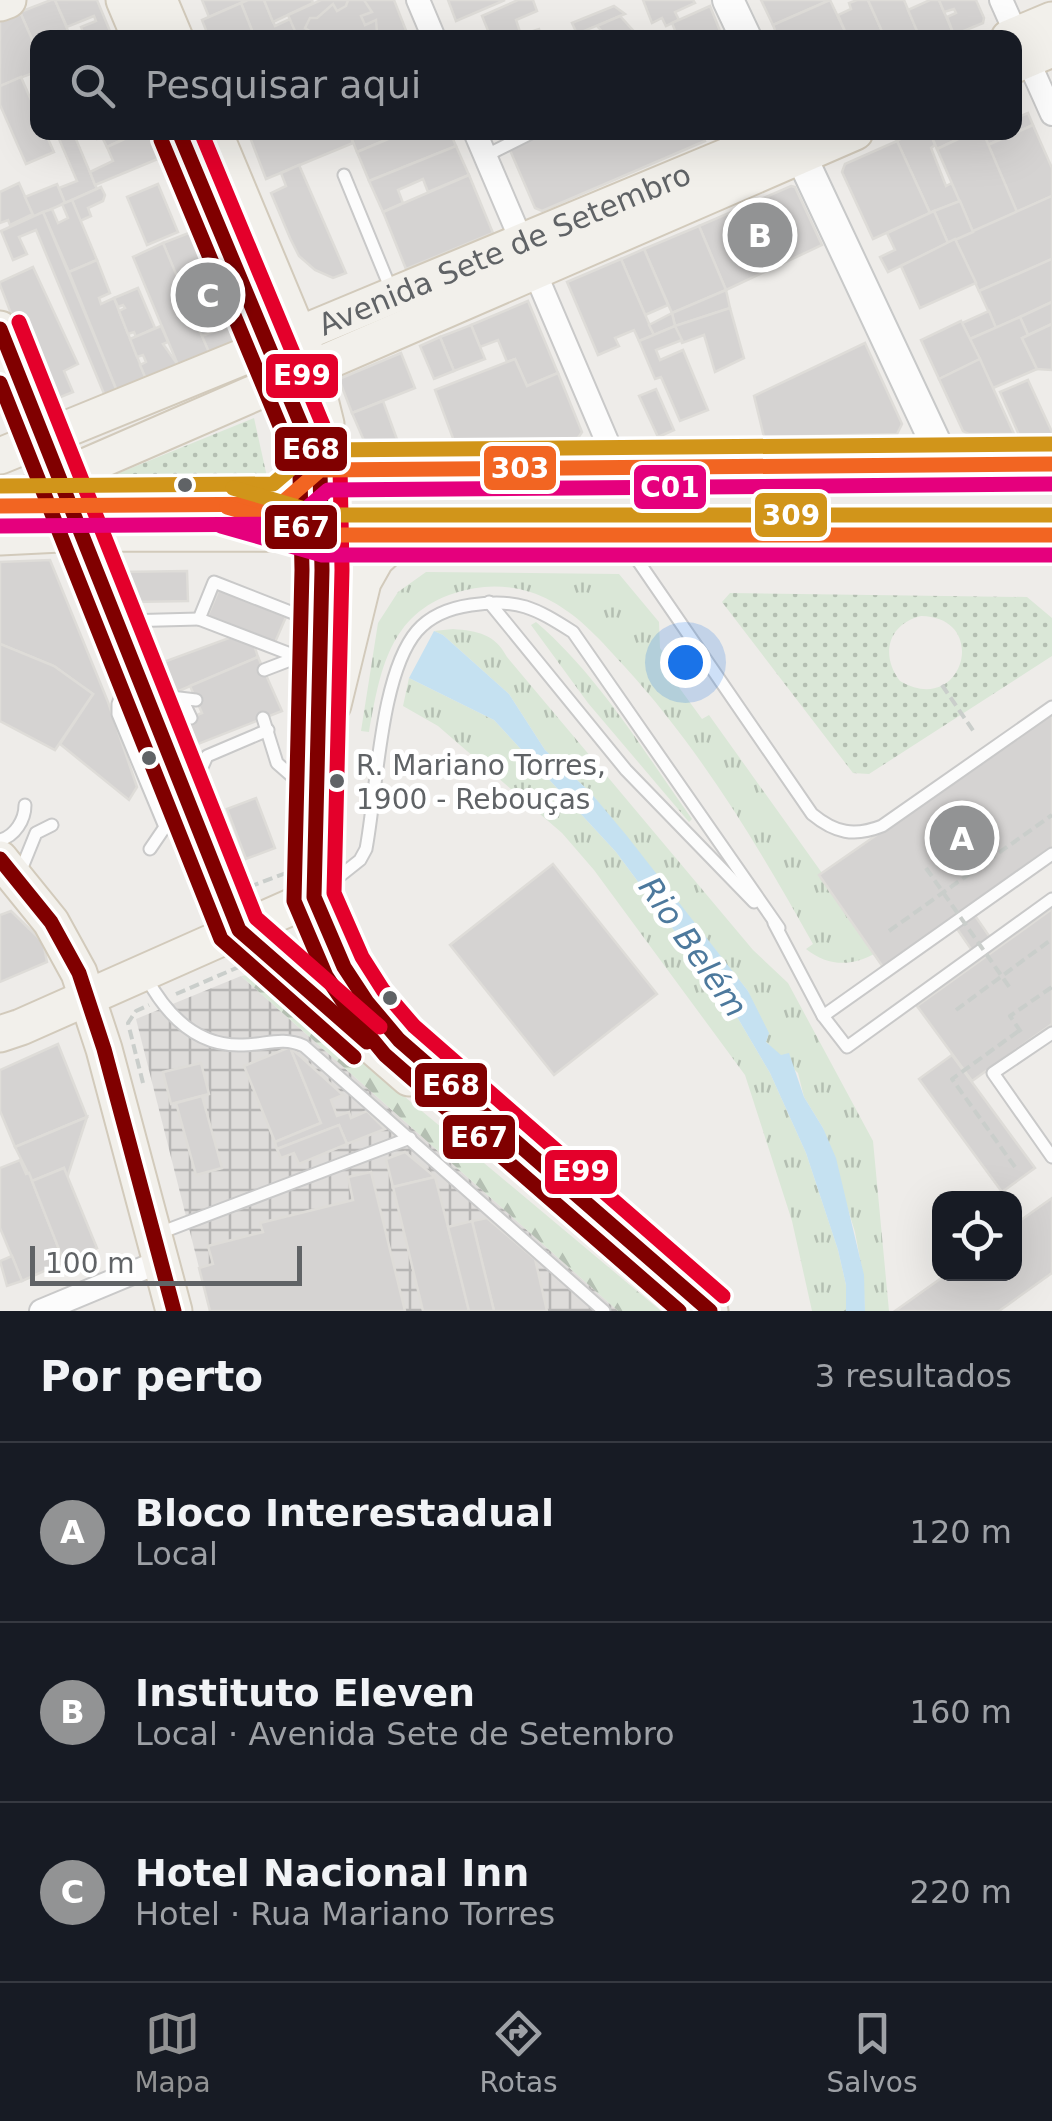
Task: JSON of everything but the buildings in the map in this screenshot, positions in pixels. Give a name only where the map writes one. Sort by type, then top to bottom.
[{"type":"main road","points":[[0,3],[8,0]]},
{"type":"main road","points":[[124,0],[137,30]]},
{"type":"main road","points":[[159,0],[172,30]]},
{"type":"main road","points":[[1024,49],[1052,20]]},
{"type":"main road","points":[[183,140],[283,356]]},
{"type":"main road","points":[[216,140],[320,470],[322,535],[312,646],[314,897],[344,967],[399,1040],[678,1311]]},
{"type":"main road","name":"Avenida Sete de Setembro","points":[[0,456],[283,356],[528,256],[793,140]]},
{"type":"main road","name":"Avenida Sete de Setembro","points":[[2,515],[70,505],[283,356],[393,296],[528,256]]},
{"type":"main road","points":[[0,329],[245,946],[585,1217],[710,1311]]},
{"type":"main road","points":[[320,470],[1052,464]]},
{"type":"main road","points":[[2,515],[70,505],[322,535],[1052,535]]},
{"type":"main road","points":[[316,789],[363,582],[376,559],[402,535]]},
{"type":"main road","points":[[9,869],[51,922],[79,973],[174,1311]]},
{"type":"main road","points":[[7,1034],[88,998],[151,987],[245,946],[314,897]]},
{"type":"street","points":[[418,0],[431,30]]},
{"type":"street","points":[[728,0],[742,30]]},
{"type":"street","points":[[1001,0],[1015,30]]},
{"type":"street","points":[[1024,49],[1052,114]]},
{"type":"street","points":[[478,140],[618,467]]},
{"type":"street","points":[[793,140],[946,465]]},
{"type":"street","points":[[41,1311],[157,1248]]},
{"type":"lane","points":[[485,156],[517,140]]},
{"type":"lane","points":[[344,175],[393,296]]},
{"type":"lane","points":[[70,505],[281,504],[320,470]]},
{"type":"lane","points":[[218,504],[322,535]]},
{"type":"lane","points":[[619,535],[812,814],[828,828],[848,833],[882,826],[1052,707]]},
{"type":"lane","points":[[199,619],[214,582],[312,646]]},
{"type":"lane","points":[[314,897],[360,860],[366,848],[394,674],[407,646],[416,632],[442,612],[490,602],[532,607],[573,632],[779,928],[823,1016],[846,1047],[1052,899]]},
{"type":"lane","points":[[490,602],[626,770],[779,928]]},
{"type":"lane","points":[[116,621],[199,619],[312,646]]},
{"type":"lane","points":[[264,670],[312,646]]},
{"type":"lane","points":[[150,849],[165,826],[118,714],[118,704],[139,678],[182,699],[196,700]]},
{"type":"lane","points":[[182,699],[191,718]]},
{"type":"lane","points":[[188,801],[207,756],[266,724],[277,763],[316,789]]},
{"type":"lane","points":[[202,742],[207,756]]},
{"type":"lane","points":[[0,840],[10,838],[25,815],[25,805]]},
{"type":"lane","points":[[9,869],[36,834],[52,825]]},
{"type":"lane","points":[[823,1016],[1052,854]]},
{"type":"lane","points":[[151,987],[172,1017],[201,1038],[240,1046],[280,1039],[304,1046],[604,1311]]},
{"type":"lane","points":[[1052,1033],[993,1073],[1052,1157]]},
{"type":"lane","points":[[157,1248],[410,1138]]},
{"type":"path","points":[[942,686],[974,732]]},
{"type":"path","points":[[889,931],[1052,815]]},
{"type":"path","points":[[926,868],[1010,988]]},
{"type":"path","points":[[956,1010],[1052,940]]},
{"type":"path","points":[[146,1096],[128,1023],[151,987],[245,946]]},
{"type":"path","points":[[1032,1046],[1010,1016],[1052,986]]},
{"type":"path","points":[[1015,1167],[952,1079],[1020,1030]]},
{"type":"shaded area","points":[[241,976],[618,1311],[210,1311],[136,1019]]},
{"type":"green space","points":[[254,418],[269,486],[87,486]]},
{"type":"green space","points":[[426,572],[619,574],[659,622],[660,648],[676,670],[670,675],[702,719],[709,715],[822,873],[819,876],[874,954],[839,963],[806,949],[813,944],[771,871],[678,731],[591,631],[562,607],[540,596],[516,589],[479,587],[433,602],[415,615],[391,648],[369,732],[361,731],[378,623],[398,592]]},
{"type":"green space","points":[[730,593],[1027,597],[1052,618],[1052,656],[869,774],[853,773],[722,602]],"holes":[[[921,616],[943,621],[956,632],[962,647],[953,677],[940,687],[922,689],[900,681],[890,661],[895,633]]]},
{"type":"green space","points":[[536,622],[600,690],[692,819],[689,822],[588,703],[531,625]]},
{"type":"green space","points":[[434,631],[478,633],[497,643],[753,950],[788,983],[873,1141],[889,1311],[865,1311],[855,1232],[823,1128],[804,1097],[798,1073],[766,1042],[748,991],[591,793],[545,750],[509,694]]},
{"type":"green space","points":[[409,678],[494,720],[616,852],[733,1010],[770,1073],[806,1153],[838,1250],[846,1285],[846,1311],[812,1311],[792,1221],[745,1075],[594,870],[562,833],[438,726],[403,706]]},
{"type":"green space","points":[[262,973],[661,1311],[618,1311],[241,976]]},
{"type":"water","name":"Rio Belém","points":[[434,631],[509,694],[545,750],[591,793],[748,991],[769,1033],[766,1042],[781,1055],[789,1053],[804,1097],[836,1158],[864,1275],[865,1311],[846,1311],[846,1285],[838,1250],[806,1153],[770,1073],[733,1010],[616,852],[494,720],[409,678]]},
{"type":"transit line","name":"E67","points":[[161,140],[300,474],[302,570],[294,901],[326,976],[385,1055],[679,1311]]},
{"type":"transit line","name":"E68","points":[[182,140],[320,470],[322,570],[314,897],[344,967],[399,1040],[710,1311]]},
{"type":"transit line","name":"E99","points":[[204,140],[340,466],[342,570],[334,893],[362,957],[383,990],[414,1026],[723,1296]]},
{"type":"transit line","name":"E99","points":[[19,322],[256,918],[380,1027]]},
{"type":"transit line","name":"E68","points":[[0,329],[239,930],[367,1042]]},
{"type":"transit line","name":"E67","points":[[0,383],[221,939],[354,1057]]},
{"type":"transit line","name":"309","points":[[0,486],[273,484],[308,454],[320,450],[1052,444]]},
{"type":"transit line","name":"303","points":[[0,506],[281,504],[320,470],[1052,464]]},
{"type":"transit line","name":"C01","points":[[0,526],[283,524],[328,490],[1052,484]]},
{"type":"transit line","name":"309","points":[[233,488],[325,515],[1052,515]]},
{"type":"transit line","name":"303","points":[[227,507],[322,535],[1052,535]]},
{"type":"transit line","name":"C01","points":[[221,526],[322,555],[1052,555]]},
{"type":"transit line","name":"E68","points":[[0,859],[51,922],[79,973],[104,1049],[174,1311]]},
{"type":"place","name":"Instituto Eleven","points":[[760,235]]},
{"type":"place","name":"Hotel Nacional Inn","points":[[208,295]]},
{"type":"place","name":"R. Mariano Torres, 1900 - Rebouças","points":[[337,781]]},
{"type":"place","name":"Bloco Interestadual","points":[[962,838]]}]
